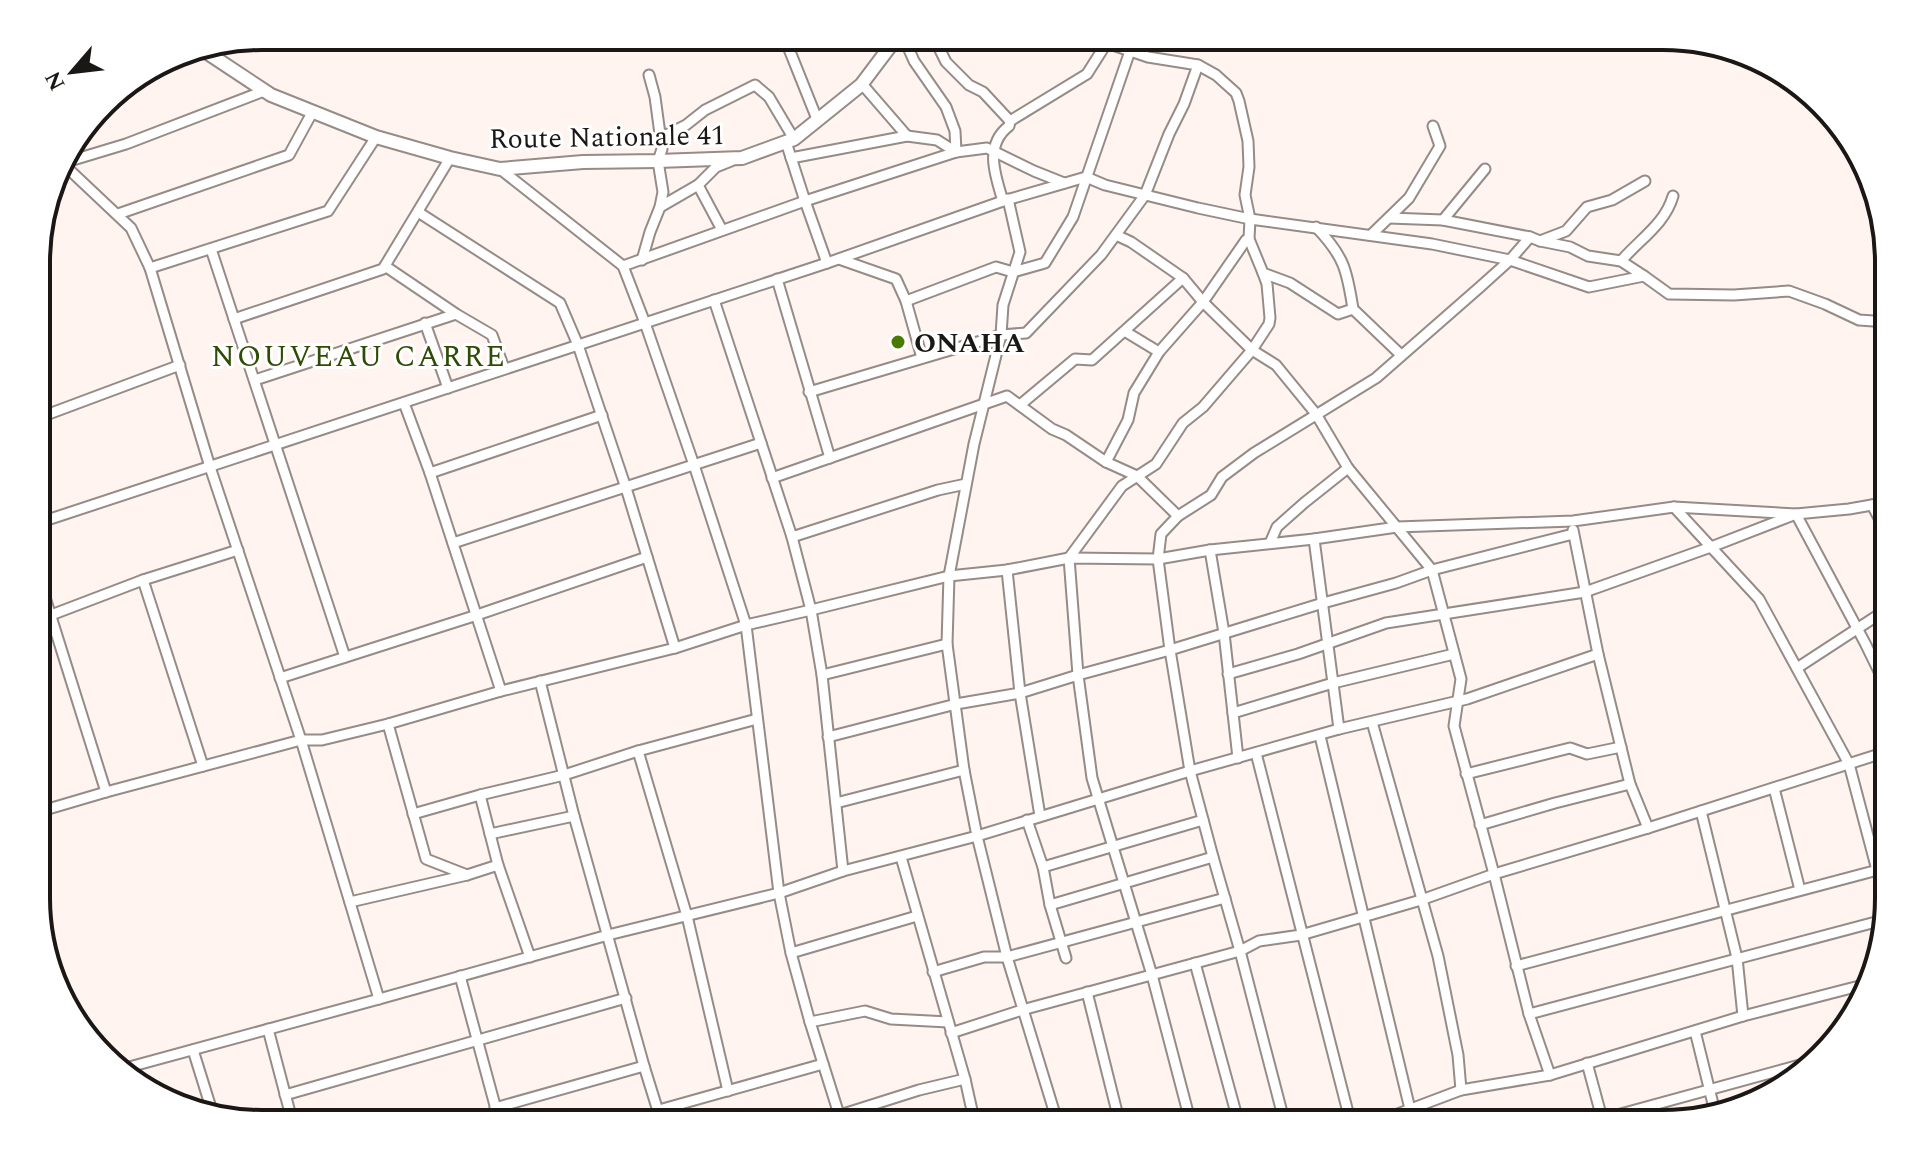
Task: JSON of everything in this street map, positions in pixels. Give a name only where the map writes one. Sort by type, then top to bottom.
[{"type":"street","points":[[789,50],[817,119]]},
{"type":"street","name":"Route Nationale 41","points":[[212,56],[271,95],[376,137],[500,169],[583,162],[742,158],[790,140],[862,84],[889,50]]},
{"type":"street","points":[[908,50],[946,107],[955,131],[956,152]]},
{"type":"street","points":[[940,50],[946,62],[969,85],[983,92],[1010,121]]},
{"type":"street","points":[[1054,1110],[1007,957],[977,836],[964,770],[947,644],[949,576],[966,484],[1001,335],[1003,305],[1020,252],[993,167],[993,152],[1001,132],[1010,121],[1087,74],[1102,50]]},
{"type":"street","points":[[1127,50],[1148,57],[1198,65],[1216,75],[1236,93],[1248,141],[1249,167],[1245,195],[1250,219],[1249,239],[1267,284],[1270,318],[1252,350],[1203,407],[1183,423],[1156,464],[1122,486],[1069,558],[1078,675],[1092,778],[1152,975],[1187,1110]]},
{"type":"street","points":[[906,301],[996,267],[1013,272],[1045,263],[1073,217],[1130,51]]},
{"type":"street","points":[[809,392],[1001,335],[1026,333],[1101,255],[1145,195],[1198,65]]},
{"type":"street","points":[[642,260],[663,192],[658,161],[662,149],[649,75]]},
{"type":"street","points":[[862,84],[907,136]]},
{"type":"street","points":[[660,138],[686,125],[705,110],[755,85],[769,97],[790,140],[791,158],[827,263]]},
{"type":"street","points":[[77,157],[126,144],[264,91]]},
{"type":"street","points":[[118,214],[289,155],[313,111]]},
{"type":"street","points":[[1371,235],[1409,198],[1440,146],[1433,126]]},
{"type":"street","points":[[791,158],[907,136],[937,140],[956,152]]},
{"type":"street","points":[[150,268],[328,211],[376,137]]},
{"type":"street","points":[[623,266],[805,201],[956,152],[987,148],[1064,183]]},
{"type":"street","points":[[234,319],[383,269],[450,158]]},
{"type":"street","points":[[660,207],[698,185],[716,167],[742,158]]},
{"type":"street","points":[[500,169],[623,266],[645,323],[746,625],[779,893],[791,953],[838,1110]]},
{"type":"street","points":[[1443,220],[1485,169]]},
{"type":"street","points":[[71,171],[131,228],[150,268],[210,467],[301,740],[379,999]]},
{"type":"street","points":[[50,519],[839,259],[1005,200],[1086,177],[1105,185],[1250,219],[1432,244],[1510,260],[1589,287],[1644,276]]},
{"type":"street","points":[[1281,1110],[1190,771],[1158,559],[1161,534],[1178,516],[1211,495],[1222,477],[1254,453],[1376,378],[1535,239],[1566,231],[1587,207],[1612,200],[1645,181]]},
{"type":"street","points":[[698,185],[722,230]]},
{"type":"street","points":[[1621,261],[1669,210],[1673,196]]},
{"type":"street","points":[[418,212],[560,303],[602,415],[675,648]]},
{"type":"street","points":[[1389,218],[1443,220],[1570,247],[1588,256],[1621,261],[1669,294],[1734,295],[1789,291],[1859,320],[1875,321]]},
{"type":"street","points":[[1316,227],[1340,257],[1346,271],[1353,309],[1401,355]]},
{"type":"street","points":[[1116,235],[1183,278],[1252,350],[1276,365],[1316,414],[1348,468],[1432,570],[1461,679],[1454,726],[1529,1014],[1550,1075]]},
{"type":"street","points":[[1106,462],[1128,420],[1134,393],[1159,352],[1203,302],[1249,239]]},
{"type":"street","points":[[211,249],[345,657]]},
{"type":"street","points":[[839,259],[896,279],[906,301],[922,358]]},
{"type":"street","points":[[385,266],[492,335],[504,368]]},
{"type":"street","points":[[1263,273],[1290,283],[1338,314],[1353,309]]},
{"type":"street","points":[[1020,405],[1075,359],[1092,360],[1183,278]]},
{"type":"street","points":[[777,279],[830,458]]},
{"type":"street","points":[[714,300],[792,537],[811,610],[822,675],[843,871]]},
{"type":"street","points":[[255,380],[456,314]]},
{"type":"street","points":[[425,323],[448,388]]},
{"type":"street","points":[[1126,332],[1159,352]]},
{"type":"street","points":[[50,414],[180,365]]},
{"type":"street","points":[[772,478],[1007,396],[1052,429],[1106,462],[1137,476],[1178,516]]},
{"type":"street","points":[[404,403],[501,691]]},
{"type":"street","points":[[430,473],[602,415]]},
{"type":"street","points":[[453,543],[761,443]]},
{"type":"street","points":[[1270,543],[1277,527],[1348,468]]},
{"type":"street","points":[[792,537],[938,490],[966,484]]},
{"type":"street","points":[[50,808],[301,740],[322,740],[388,724],[501,691],[675,648],[746,625],[949,576],[1007,570],[1069,558],[1158,559],[1397,527],[1573,521],[1674,507],[1796,514],[1875,504]]},
{"type":"street","points":[[1872,505],[1875,511]]},
{"type":"street","points":[[1674,507],[1759,599],[1849,764],[1875,862]]},
{"type":"street","points":[[1228,674],[1298,654],[1386,623],[1585,592],[1796,514]]},
{"type":"street","points":[[1796,514],[1875,664]]},
{"type":"street","points":[[1573,521],[1573,534],[1598,654],[1630,784],[1648,828]]},
{"type":"street","points":[[828,737],[956,704],[1020,693],[1432,570],[1573,534]]},
{"type":"street","points":[[1314,539],[1339,729]]},
{"type":"street","points":[[52,615],[143,580],[238,550]]},
{"type":"street","points":[[1210,550],[1224,633],[1238,758]]},
{"type":"street","points":[[280,678],[647,557]]},
{"type":"street","points":[[1007,570],[1020,693],[1040,816]]},
{"type":"street","points":[[143,580],[203,766]]},
{"type":"street","points":[[50,609],[106,792]]},
{"type":"street","points":[[1797,668],[1875,617]]},
{"type":"street","points":[[822,675],[947,644]]},
{"type":"street","points":[[1233,713],[1333,683],[1454,654]]},
{"type":"street","points":[[133,1066],[608,935],[779,893],[843,871],[977,836],[1190,771],[1339,729],[1456,702],[1598,654]]},
{"type":"street","points":[[540,681],[574,816],[659,1110],[823,1064]]},
{"type":"street","points":[[413,814],[564,775],[638,751],[757,719]]},
{"type":"street","points":[[1372,722],[1438,956],[1458,1055],[1461,1090]]},
{"type":"street","points":[[388,724],[426,859],[467,875]]},
{"type":"street","points":[[1320,736],[1410,1109],[1461,1090],[1550,1075],[1743,1016],[1855,987]]},
{"type":"street","points":[[1466,774],[1570,748],[1587,754],[1621,747]]},
{"type":"street","points":[[638,751],[687,916],[728,1091]]},
{"type":"street","points":[[1256,753],[1347,1110]]},
{"type":"street","points":[[951,1033],[1022,1010],[1240,951],[1259,941],[1301,935],[1365,917],[1875,756]]},
{"type":"street","points":[[836,803],[964,770]]},
{"type":"street","points":[[1480,825],[1630,784]]},
{"type":"street","points":[[1774,788],[1800,890]]},
{"type":"street","points":[[480,795],[498,865],[530,957]]},
{"type":"street","points":[[1701,811],[1737,958],[1743,1016]]},
{"type":"street","points":[[490,834],[574,816]]},
{"type":"street","points":[[1027,820],[1043,867],[1050,905],[1066,958]]},
{"type":"street","points":[[1043,867],[1203,820]]},
{"type":"street","points":[[901,857],[972,1110]]},
{"type":"street","points":[[1050,905],[1213,857]]},
{"type":"street","points":[[350,902],[498,865]]},
{"type":"street","points":[[1516,966],[1875,871]]},
{"type":"street","points":[[933,972],[984,957],[1007,957],[1225,898]]},
{"type":"street","points":[[791,953],[917,916]]},
{"type":"street","points":[[1529,1014],[1873,923]]},
{"type":"street","points":[[1195,963],[1235,1110]]},
{"type":"street","points":[[460,976],[495,1108],[644,1066]]},
{"type":"street","points":[[1087,992],[1116,1110]]},
{"type":"street","points":[[285,1095],[626,998]]},
{"type":"street","points":[[810,1022],[865,1011],[891,1019],[948,1022]]},
{"type":"street","points":[[268,1029],[289,1110]]},
{"type":"street","points":[[1695,1031],[1713,1104]]},
{"type":"street","points":[[193,1050],[210,1103]]},
{"type":"street","points":[[1587,1063],[1600,1110]]},
{"type":"street","points":[[1640,1110],[1790,1068]]},
{"type":"street","points":[[867,1110],[919,1090],[965,1079]]},
{"type":"place","name":"ONAHA","points":[[898,342]]},
{"type":"district","name":"NOUVEAU CARRE","points":[[359,356]]}]
